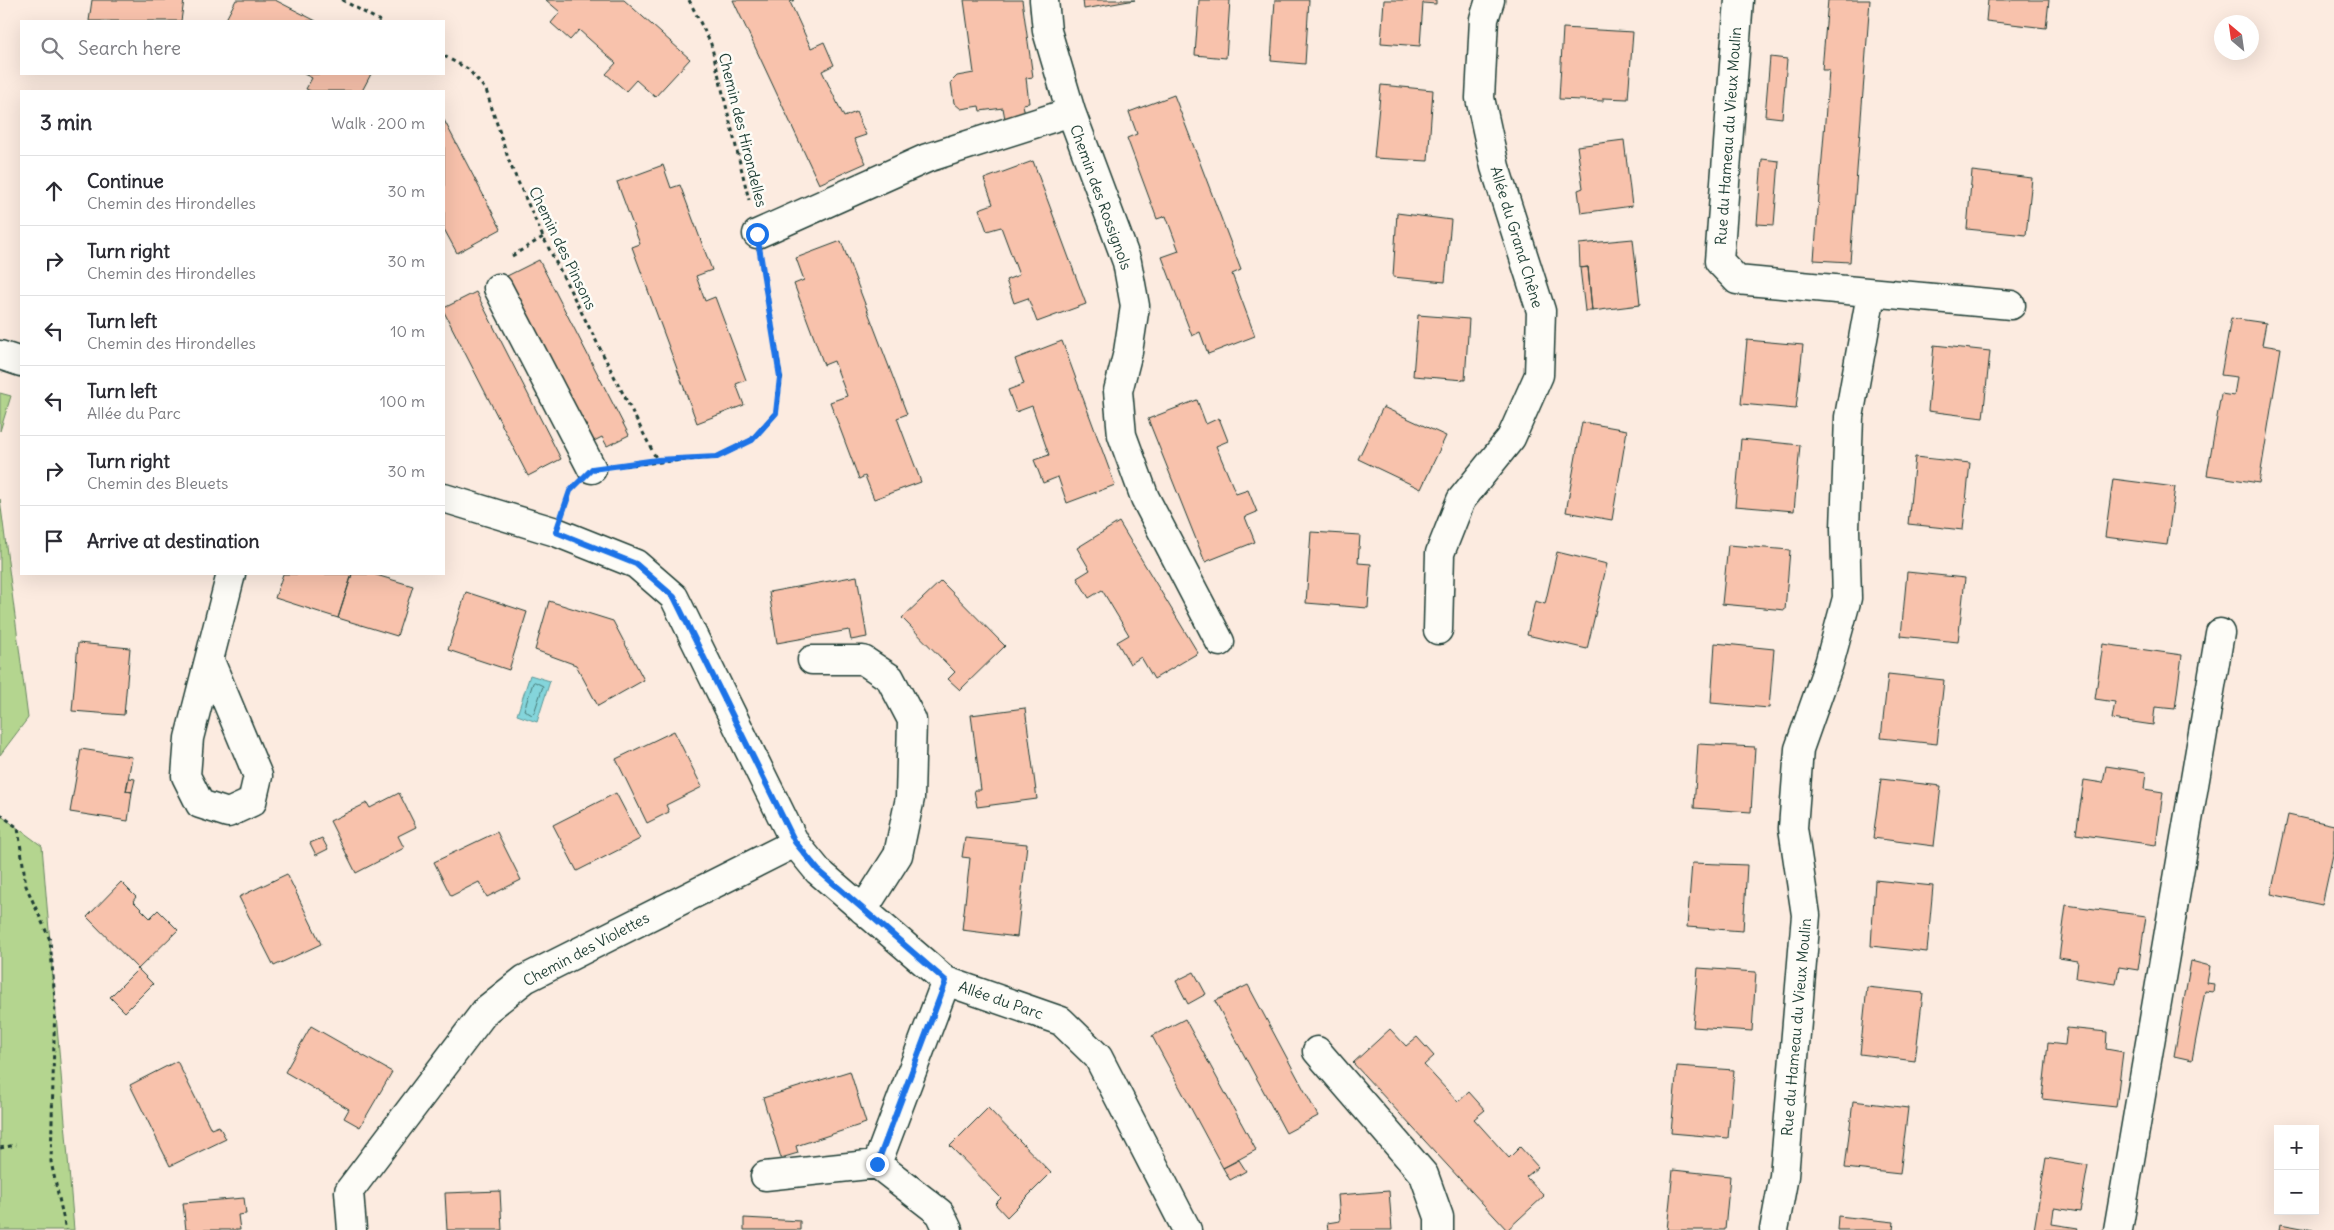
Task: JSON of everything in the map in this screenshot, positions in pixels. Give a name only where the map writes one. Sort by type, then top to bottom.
[{"type":"street","name":"Chemin des Rossignols","points":[[1044,0],[1047,31],[1070,112],[1126,262],[1135,306],[1128,352],[1118,391],[1122,434],[1145,498],[1220,642]]},
{"type":"street","name":"Allée du Grand Chêne","points":[[1438,630],[1440,553],[1461,500],[1511,438],[1539,375],[1540,311],[1496,167],[1480,98],[1484,19],[1490,0]]},
{"type":"street","name":"Rue du Hameau du Vieux Moulin","points":[[1739,0],[1719,261],[1737,280],[1871,294],[2011,305]]},
{"type":"street","points":[[757,234],[927,158],[1070,112]]},
{"type":"street","points":[[498,288],[592,469]]},
{"type":"street","name":"Rue du Hameau du Vieux Moulin","points":[[1774,1230],[1784,1176],[1806,915],[1793,828],[1799,749],[1829,664],[1847,598],[1845,528],[1849,417],[1871,294]]},
{"type":"street","points":[[0,356],[20,362]]},
{"type":"street","name":"Allée du Parc","points":[[445,498],[556,532],[636,564],[674,597],[795,842],[818,870],[946,981],[1062,1020],[1098,1057],[1187,1230]]},
{"type":"street","points":[[210,661],[258,776],[252,802],[228,813],[200,804],[186,776],[189,738],[231,575]]},
{"type":"street","points":[[2118,1230],[2220,633]]},
{"type":"street","points":[[812,660],[863,660],[890,678],[912,720],[910,798],[898,856],[863,910]]},
{"type":"street","name":"Chemin des Violettes","points":[[352,1230],[349,1191],[486,1010],[525,979],[795,842]]},
{"type":"street","points":[[877,1164],[946,981]]},
{"type":"street","points":[[1317,1051],[1424,1175],[1439,1217],[1440,1230]]},
{"type":"street","points":[[765,1176],[877,1164],[940,1213],[948,1230]]},
{"type":"path","points":[[342,0],[378,20]]},
{"type":"path","name":"Chemin des Hirondelles","points":[[592,469],[657,460],[717,457],[752,440],[776,413],[780,377],[757,234],[711,44],[689,0]]},
{"type":"path","name":"Chemin des Pinsons","points":[[445,57],[468,69],[486,90],[510,164],[544,238],[657,460]]},
{"type":"path","points":[[0,814],[18,828],[26,886],[50,940],[55,1000],[51,1162],[66,1230]]},
{"type":"path","points":[[0,1148],[16,1145]]},
{"type":"green space","points":[[0,393],[11,396],[0,431]]},
{"type":"green space","points":[[0,499],[28,718],[0,755]]},
{"type":"green space","points":[[0,815],[42,846],[74,1230],[0,1230]]},
{"type":"water","points":[[530,675],[550,681],[537,722],[517,715]]},
{"type":"building","points":[[92,0],[184,0],[181,20],[89,20]]},
{"type":"building","points":[[236,0],[275,0],[314,20],[226,20]]},
{"type":"building","points":[[546,0],[624,0],[690,59],[655,97],[636,80],[626,91],[606,74],[616,63],[579,30],[570,40],[551,23],[560,12]]},
{"type":"building","points":[[733,0],[795,0],[790,2],[811,48],[824,42],[834,65],[822,71],[844,117],[856,112],[866,135],[854,139],[866,163],[819,184]]},
{"type":"building","points":[[964,0],[1022,0],[1033,77],[1026,78],[1029,103],[1023,104],[1025,116],[1005,119],[1003,108],[980,111],[979,106],[961,109],[954,103],[951,82],[957,76],[974,73]]},
{"type":"building","points":[[1083,0],[1135,0],[1084,9]]},
{"type":"building","points":[[1199,0],[1230,0],[1226,58],[1195,55]]},
{"type":"building","points":[[1275,0],[1309,0],[1305,64],[1271,61]]},
{"type":"building","points":[[1384,0],[1436,0],[1436,4],[1423,3],[1420,46],[1381,43]]},
{"type":"building","points":[[1828,0],[1870,0],[1850,262],[1814,260],[1829,70],[1822,70]]},
{"type":"building","points":[[1988,0],[2049,0],[2046,28],[1986,21]]},
{"type":"building","points":[[1563,28],[1633,32],[1628,99],[1603,98],[1603,101],[1559,99]]},
{"type":"building","points":[[1770,57],[1787,59],[1782,118],[1765,116]]},
{"type":"building","points":[[306,75],[370,75],[363,90],[306,89],[312,78]]},
{"type":"building","points":[[1381,85],[1433,90],[1428,161],[1374,158]]},
{"type":"building","points":[[1174,95],[1241,270],[1232,274],[1255,336],[1208,354],[1200,332],[1192,336],[1162,257],[1179,251],[1166,216],[1157,219],[1127,138],[1137,134],[1129,112]]},
{"type":"building","points":[[445,122],[501,229],[457,253],[445,231]]},
{"type":"building","points":[[1624,140],[1632,206],[1581,213],[1578,190],[1583,188],[1577,146]]},
{"type":"building","points":[[1762,159],[1779,161],[1774,225],[1757,224]]},
{"type":"building","points":[[1033,161],[1086,304],[1037,322],[1028,298],[1014,303],[1006,280],[1019,275],[1001,227],[987,231],[979,209],[993,204],[984,179]]},
{"type":"building","points":[[663,165],[671,188],[680,185],[712,270],[696,276],[705,301],[715,297],[746,380],[736,384],[744,405],[697,423],[632,247],[640,244],[617,182]]},
{"type":"building","points":[[1972,171],[2032,178],[2026,235],[1967,229]]},
{"type":"building","points":[[1397,213],[1451,220],[1445,282],[1393,277]]},
{"type":"building","points":[[1633,239],[1640,305],[1592,311],[1588,267],[1580,268],[1579,244]]},
{"type":"building","points":[[841,241],[907,414],[897,418],[921,482],[874,499],[865,476],[859,479],[830,402],[847,396],[834,361],[824,365],[794,284],[804,280],[796,258]]},
{"type":"building","points":[[539,260],[629,435],[607,446],[602,437],[592,442],[507,276]]},
{"type":"building","points":[[1588,267],[1592,311],[1585,311],[1580,268]]},
{"type":"building","points":[[476,292],[561,459],[528,476],[445,314],[445,308]]},
{"type":"building","points":[[1418,315],[1469,319],[1465,380],[1413,376]]},
{"type":"building","points":[[2231,318],[2266,323],[2262,345],[2281,348],[2259,483],[2207,475],[2221,394],[2234,396],[2237,377],[2221,375]]},
{"type":"building","points":[[1747,340],[1803,345],[1796,409],[1741,404]]},
{"type":"building","points":[[1062,341],[1115,485],[1067,503],[1058,477],[1043,483],[1034,460],[1049,455],[1032,406],[1016,412],[1008,390],[1024,384],[1015,359]]},
{"type":"building","points":[[1934,345],[1990,351],[1983,418],[1928,411]]},
{"type":"building","points":[[1197,400],[1206,424],[1219,418],[1228,441],[1216,446],[1236,494],[1248,490],[1257,512],[1245,517],[1255,542],[1205,562],[1148,419]]},
{"type":"building","points":[[1383,407],[1446,436],[1421,489],[1358,459]]},
{"type":"building","points":[[1582,422],[1627,430],[1612,520],[1566,512]]},
{"type":"building","points":[[1741,439],[1800,445],[1794,511],[1735,506]]},
{"type":"building","points":[[1915,457],[1970,463],[1963,530],[1908,524]]},
{"type":"building","points":[[2113,479],[2175,487],[2167,545],[2105,537]]},
{"type":"building","points":[[1119,522],[1198,653],[1154,679],[1141,657],[1130,664],[1117,642],[1129,635],[1102,590],[1089,598],[1077,578],[1090,570],[1077,548]]},
{"type":"building","points":[[1311,532],[1360,535],[1358,563],[1371,564],[1368,608],[1306,603]]},
{"type":"building","points":[[1728,545],[1790,550],[1785,610],[1722,604]]},
{"type":"building","points":[[1557,552],[1607,564],[1587,649],[1527,635],[1535,601],[1545,604]]},
{"type":"building","points":[[1907,572],[1965,578],[1958,642],[1901,636]]},
{"type":"building","points":[[283,575],[352,575],[338,618],[275,598]]},
{"type":"building","points":[[352,575],[376,575],[413,586],[397,636],[338,618]]},
{"type":"building","points":[[857,576],[867,637],[851,640],[849,630],[777,643],[769,592]]},
{"type":"building","points":[[941,581],[1005,646],[960,690],[948,679],[955,672],[902,618]]},
{"type":"building","points":[[466,592],[527,612],[509,670],[448,650]]},
{"type":"building","points":[[549,601],[613,621],[644,680],[598,706],[576,665],[535,650]]},
{"type":"building","points":[[78,643],[130,648],[124,715],[72,711]]},
{"type":"building","points":[[1715,643],[1774,649],[1769,708],[1711,703]]},
{"type":"building","points":[[2103,644],[2182,655],[2175,709],[2155,707],[2153,725],[2112,719],[2115,702],[2095,699]]},
{"type":"building","points":[[1888,674],[1944,680],[1937,744],[1881,738]]},
{"type":"building","points":[[1025,708],[1037,799],[977,807],[974,790],[981,790],[971,715]]},
{"type":"building","points":[[674,731],[702,787],[666,805],[669,812],[647,823],[616,759]]},
{"type":"building","points":[[1698,744],[1755,747],[1751,812],[1694,808]]},
{"type":"building","points":[[81,749],[132,757],[126,791],[132,792],[128,821],[70,812]]},
{"type":"building","points":[[2106,766],[2146,772],[2144,789],[2163,792],[2156,845],[2076,834],[2084,780],[2103,783]]},
{"type":"building","points":[[129,778],[135,779],[132,792],[126,791]]},
{"type":"building","points":[[1881,779],[1941,786],[1934,846],[1873,838]]},
{"type":"building","points":[[399,793],[416,827],[398,836],[404,848],[356,873],[330,821],[367,803],[370,808]]},
{"type":"building","points":[[616,793],[640,839],[577,871],[553,825]]},
{"type":"building","points":[[2288,815],[2334,825],[2334,850],[2322,905],[2271,894]]},
{"type":"building","points":[[497,832],[521,880],[487,897],[479,882],[451,896],[434,862]]},
{"type":"building","points":[[322,838],[328,849],[316,855],[310,843]]},
{"type":"building","points":[[965,838],[1027,844],[1017,937],[962,930],[970,858],[962,857]]},
{"type":"building","points":[[1692,863],[1747,865],[1743,931],[1687,927]]},
{"type":"building","points":[[287,874],[321,944],[274,966],[239,897]]},
{"type":"building","points":[[1875,880],[1933,886],[1927,952],[1871,946]]},
{"type":"building","points":[[121,882],[136,897],[133,901],[150,918],[158,910],[178,930],[138,969],[87,917]]},
{"type":"building","points":[[2066,905],[2146,916],[2138,970],[2119,967],[2116,984],[2076,978],[2078,961],[2059,958]]},
{"type":"building","points":[[2191,961],[2210,966],[2207,983],[2214,984],[2213,992],[2205,991],[2192,1060],[2174,1056]]},
{"type":"building","points":[[1698,968],[1756,972],[1752,1031],[1693,1027]]},
{"type":"building","points":[[138,969],[153,984],[125,1012],[110,997]]},
{"type":"building","points":[[1194,972],[1206,994],[1188,1004],[1176,981]]},
{"type":"building","points":[[1248,985],[1318,1116],[1286,1133],[1215,1001]]},
{"type":"building","points":[[1867,987],[1923,993],[1915,1061],[1860,1054]]},
{"type":"building","points":[[1185,1019],[1256,1150],[1223,1168],[1152,1036]]},
{"type":"building","points":[[311,1026],[392,1072],[360,1127],[344,1118],[349,1109],[285,1072]]},
{"type":"building","points":[[2067,1028],[2107,1032],[2106,1049],[2123,1052],[2116,1107],[2042,1099],[2048,1043],[2065,1045]]},
{"type":"building","points":[[1390,1029],[1406,1046],[1417,1037],[1434,1056],[1424,1065],[1458,1102],[1469,1092],[1485,1110],[1474,1119],[1509,1158],[1520,1147],[1538,1167],[1526,1177],[1544,1196],[1507,1230],[1353,1063]]},
{"type":"building","points":[[177,1061],[211,1129],[219,1126],[226,1139],[170,1166],[130,1085]]},
{"type":"building","points":[[1677,1066],[1734,1070],[1728,1138],[1671,1133]]},
{"type":"building","points":[[850,1071],[866,1123],[796,1146],[798,1153],[781,1158],[763,1098]]},
{"type":"building","points":[[1853,1101],[1908,1108],[1900,1174],[1845,1168]]},
{"type":"building","points":[[988,1108],[1051,1173],[1007,1217],[995,1204],[1001,1198],[950,1146]]},
{"type":"building","points":[[2046,1158],[2088,1165],[2080,1212],[2054,1208],[2052,1224],[2078,1228],[2077,1230],[2034,1230]]},
{"type":"building","points":[[1239,1160],[1246,1171],[1230,1180],[1223,1168]]},
{"type":"building","points":[[1673,1170],[1730,1176],[1725,1230],[1667,1230]]},
{"type":"building","points":[[500,1191],[502,1230],[447,1230],[445,1193]]},
{"type":"building","points":[[1389,1191],[1392,1230],[1328,1230],[1327,1223],[1340,1221],[1338,1195]]},
{"type":"building","points":[[244,1198],[246,1214],[238,1215],[240,1230],[186,1230],[183,1203]]},
{"type":"building","points":[[1838,1216],[1894,1222],[1893,1230],[1837,1230]]},
{"type":"building","points":[[744,1218],[800,1221],[800,1230],[744,1230]]},
{"type":"building","points":[[2280,1224],[2313,1230],[2279,1230]]},
{"type":"route","points":[[757,234],[780,377],[776,413],[752,440],[717,457],[657,460],[592,469],[570,491],[556,532],[636,564],[674,597],[795,842],[818,870],[946,981],[877,1164]]}]
